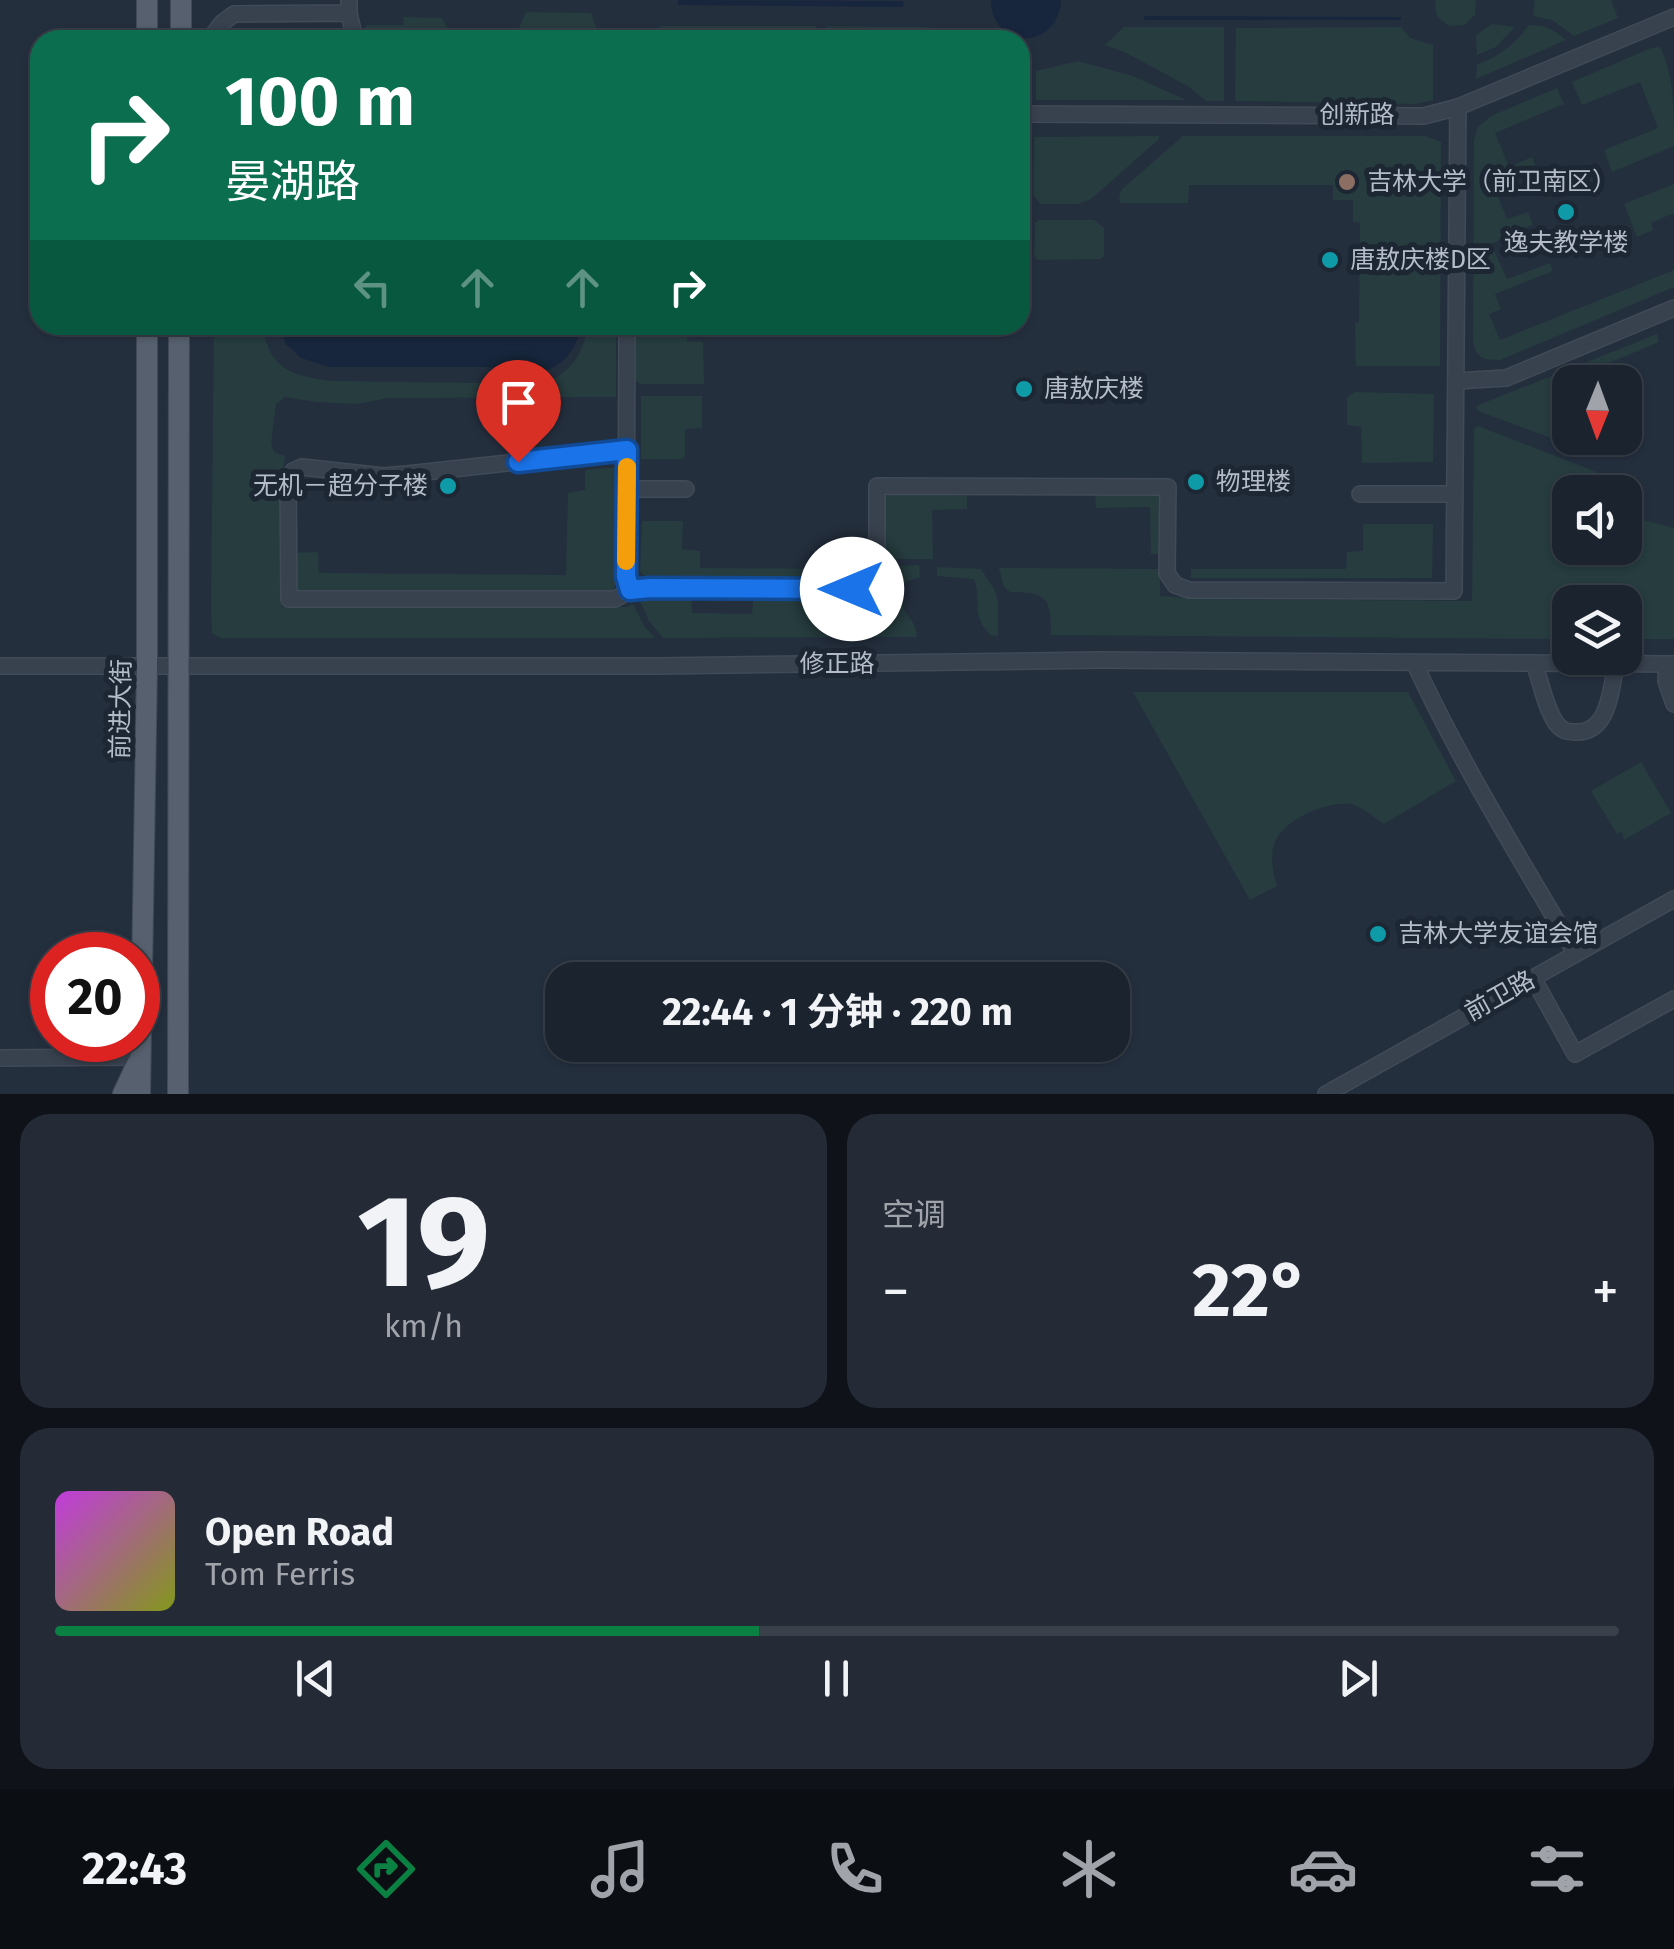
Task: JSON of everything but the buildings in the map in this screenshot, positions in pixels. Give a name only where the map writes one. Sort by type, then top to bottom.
[{"type":"main road","points":[[148,0],[148,30]]},
{"type":"main road","points":[[181,0],[181,30]]},
{"type":"main road","name":"前进大街","points":[[142,932],[147,335]]},
{"type":"main road","points":[[178,1094],[179,335]]},
{"type":"main road","points":[[124,1094],[138,1062]]},
{"type":"main road","name":"前进大街","points":[[140,1062],[140,1094]]},
{"type":"street","points":[[217,30],[234,14],[349,5],[354,30]]},
{"type":"street","name":"创新路","points":[[1030,114],[1424,116],[1458,106],[1674,17]]},
{"type":"street","points":[[627,450],[383,476],[302,467],[292,471],[288,480],[289,599],[615,599],[630,590],[650,588],[852,589],[870,585],[877,574],[877,486],[1168,487],[1168,573],[1175,585],[1189,590],[1454,590],[1458,106]]},
{"type":"street","points":[[1456,381],[1506,378],[1674,308]]},
{"type":"street","points":[[627,335],[626,576],[630,590]]},
{"type":"street","points":[[626,488],[686,489]]},
{"type":"street","points":[[1360,494],[1455,494]]},
{"type":"street","name":"修正路","points":[[0,666],[1101,660],[1552,663]]},
{"type":"street","points":[[1414,662],[1466,762],[1576,954]]},
{"type":"street","points":[[1534,663],[1557,725],[1568,732],[1596,728],[1613,675]]},
{"type":"street","name":"修正路","points":[[1642,664],[1670,664]]},
{"type":"street","points":[[1670,664],[1666,682],[1674,704]]},
{"type":"street","name":"前卫路","points":[[1326,1094],[1674,899]]},
{"type":"street","points":[[1533,978],[1575,1054],[1674,998]]},
{"type":"street","points":[[0,1058],[30,1058]]},
{"type":"green space","points":[[1436,0],[1476,0],[1475,15],[1464,25],[1450,26],[1438,16]]},
{"type":"green space","points":[[1535,0],[1611,0],[1618,18],[1574,36],[1552,20],[1533,16]]},
{"type":"green space","points":[[526,12],[591,13],[597,30],[518,30]]},
{"type":"green space","points":[[404,17],[442,18],[449,30],[367,30],[365,25],[403,25]]},
{"type":"green space","points":[[1492,24],[1515,27],[1496,47],[1477,55],[1476,35]]},
{"type":"green space","points":[[1532,25],[1550,29],[1566,40],[1476,79],[1477,64],[1506,50]]},
{"type":"green space","points":[[660,26],[816,26],[816,30],[657,30]]},
{"type":"green space","points":[[827,26],[931,30],[827,30]]},
{"type":"green space","points":[[1124,27],[1224,27],[1224,101],[1206,101],[1189,87],[1105,45]]},
{"type":"green space","points":[[1401,27],[1410,38],[1433,45],[1433,100],[1416,104],[1235,101],[1236,28]]},
{"type":"green space","points":[[1660,47],[1671,81],[1674,146],[1612,172],[1604,150],[1658,128],[1640,82],[1582,105],[1572,82]]},
{"type":"green space","points":[[1078,61],[1133,76],[1186,100],[1036,100],[1036,71]]},
{"type":"green space","points":[[1557,88],[1564,104],[1495,133],[1509,167],[1532,157],[1537,169],[1494,187],[1507,219],[1528,212],[1533,225],[1491,244],[1507,279],[1550,263],[1553,271],[1495,294],[1501,309],[1489,314],[1500,340],[1674,270],[1674,287],[1500,360],[1485,359],[1476,352],[1473,341],[1474,140],[1478,127],[1491,116]]},
{"type":"green space","points":[[1159,136],[1091,199],[1079,204],[1041,204],[1033,195],[1034,137]]},
{"type":"green space","points":[[1183,136],[1425,136],[1441,142],[1440,366],[1356,366],[1360,223],[1353,222],[1353,200],[1333,200],[1333,185],[1189,185],[1188,203],[1121,203],[1121,190]]},
{"type":"green space","points":[[1674,184],[1674,213],[1651,223],[1653,230],[1637,237],[1624,204]]},
{"type":"green space","points":[[1094,220],[1104,228],[1104,256],[1037,260],[1035,223]]},
{"type":"green space","points":[[1657,334],[1659,342],[1604,365],[1579,365]]},
{"type":"green space","points":[[214,335],[265,335],[270,352],[284,368],[317,379],[540,384],[567,369],[586,335],[616,335],[616,397],[388,398],[357,404],[285,397],[276,404],[271,444],[275,453],[285,456],[282,607],[633,604],[655,638],[221,638],[212,633]]},
{"type":"green space","points":[[632,335],[687,335],[687,341],[703,342],[704,384],[640,384],[632,378]]},
{"type":"green space","points":[[1552,376],[1552,438],[1478,411],[1476,406]]},
{"type":"green space","points":[[1355,392],[1434,394],[1433,462],[1362,463],[1361,427],[1347,425],[1347,397]]},
{"type":"green space","points":[[641,396],[702,396],[702,428],[685,429],[682,459],[641,459]]},
{"type":"green space","points":[[1478,426],[1605,475],[1552,475],[1552,565],[1642,565],[1642,520],[1674,528],[1674,639],[1642,639],[1642,585],[1552,585],[1552,639],[1051,635],[1045,600],[1004,587],[999,568],[1160,569],[1160,596],[1472,601],[1474,429]]},
{"type":"green space","points":[[618,467],[618,582],[611,592],[298,592],[295,588],[295,553],[318,552],[319,573],[566,575],[568,493],[585,490],[585,470]]},
{"type":"green space","points":[[891,493],[967,493],[967,509],[932,510],[933,559],[885,559],[884,503]]},
{"type":"green space","points":[[1095,493],[1161,496],[1163,554],[1151,554],[1150,507],[1096,508]]},
{"type":"green space","points":[[642,521],[683,521],[682,549],[700,551],[700,568],[846,569],[846,579],[647,578],[640,571]]},
{"type":"green space","points":[[1363,524],[1433,524],[1432,578],[1191,578],[1191,569],[1346,569],[1347,552],[1363,551]]},
{"type":"green space","points":[[919,565],[920,577],[905,582],[902,593],[917,637],[663,638],[640,601],[691,598],[692,613],[752,614],[753,600],[880,598],[887,572],[893,566]]},
{"type":"green space","points":[[937,567],[981,569],[998,601],[998,636],[990,635],[980,619],[974,579],[937,576]]},
{"type":"green space","points":[[1133,692],[1408,692],[1456,781],[1384,824],[1351,804],[1331,805],[1298,818],[1281,832],[1274,845],[1272,863],[1277,886],[1250,900]]},
{"type":"green space","points":[[1641,762],[1671,813],[1624,840],[1591,791]]},
{"type":"water","points":[[678,0],[904,1],[903,7],[678,5]]},
{"type":"water","points":[[991,0],[1061,0],[1057,17],[1038,36],[1030,37],[1030,30],[1004,30],[994,17]]},
{"type":"water","points":[[1144,16],[1401,17],[1401,20],[1144,20]]},
{"type":"water","points":[[283,335],[579,335],[560,364],[546,370],[329,367],[301,358],[286,344]]},
{"type":"slow traffic","points":[[626,561],[627,467]]},
{"type":"place","name":"吉林大学（前卫南区）","points":[[1347,182]]},
{"type":"place","name":"逸夫教学楼","points":[[1566,212]]},
{"type":"place","name":"唐敖庆楼D区","points":[[1330,260]]},
{"type":"place","name":"唐敖庆楼","points":[[1024,389]]},
{"type":"place","name":"物理楼","points":[[1196,482]]},
{"type":"place","name":"无机－超分子楼","points":[[448,486]]},
{"type":"place","name":"吉林大学友谊会馆","points":[[1378,934]]},
{"type":"route","points":[[518,462],[627,450],[626,576],[630,590],[852,589]]}]
